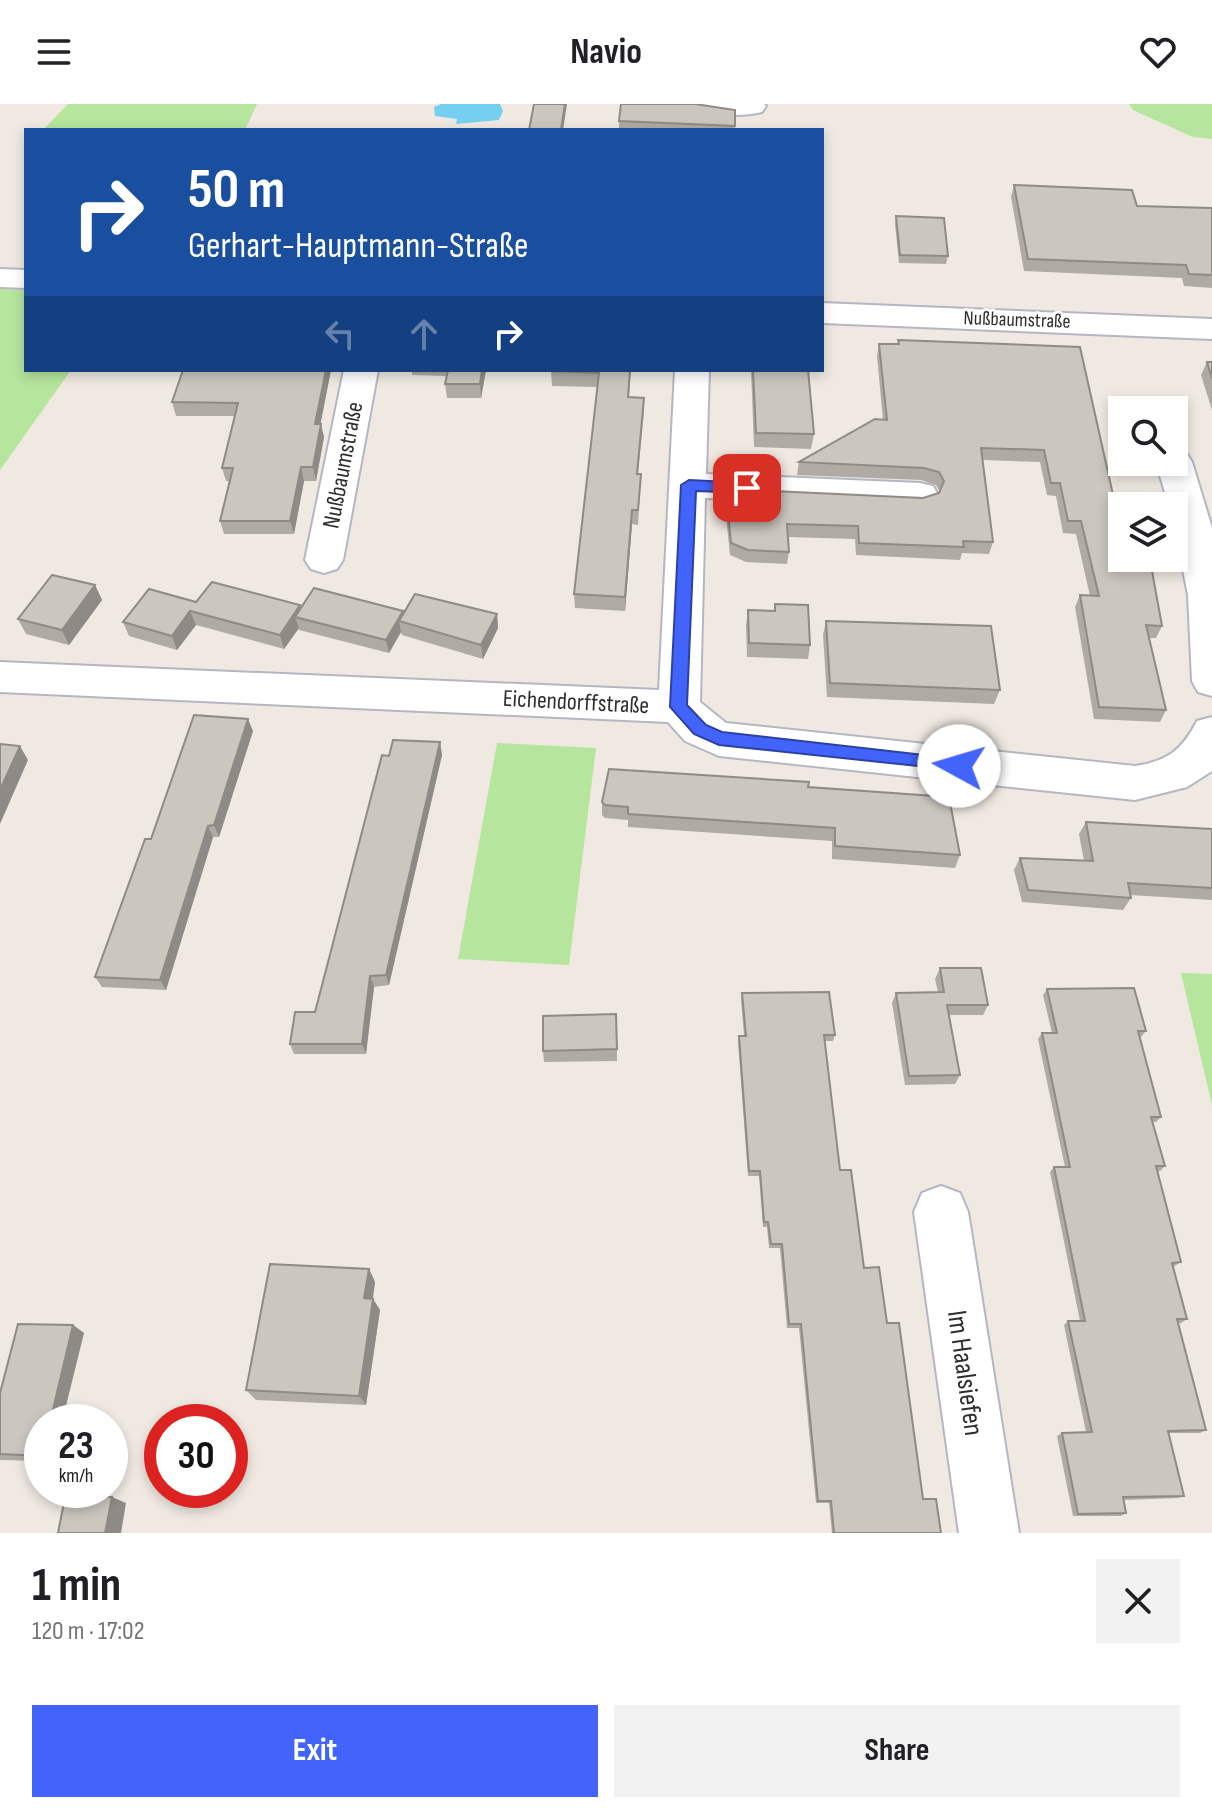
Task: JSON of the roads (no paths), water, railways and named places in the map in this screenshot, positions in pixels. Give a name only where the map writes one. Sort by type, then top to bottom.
[{"type":"street","points":[[706,104],[752,106]]},
{"type":"street","points":[[0,278],[24,279]]},
{"type":"street","name":"Nußbaumstraße","points":[[824,313],[1212,329]]},
{"type":"street","name":"Nußbaumstraße","points":[[324,560],[361,372]]},
{"type":"street","points":[[679,707],[692,372]]},
{"type":"street","points":[[1178,476],[1196,537],[1207,595],[1212,681]]},
{"type":"street","points":[[689,485],[920,495]]},
{"type":"street","name":"Eichendorffstraße","points":[[0,677],[679,707],[700,729],[719,739],[1135,783],[1177,774],[1209,745],[1212,733]]},
{"type":"street","name":"Im Haalsiefen","points":[[941,1212],[989,1533]]},
{"type":"water","points":[[441,104],[500,104],[503,111],[499,120],[456,124],[457,119],[435,116],[434,107]]}]
